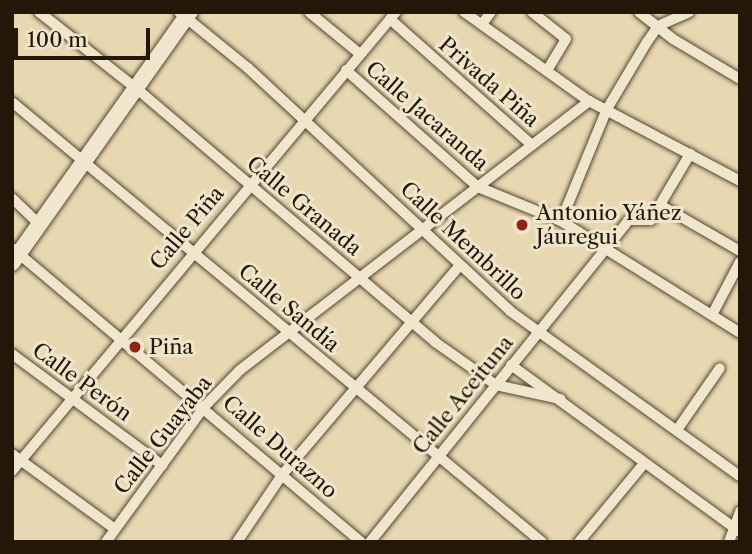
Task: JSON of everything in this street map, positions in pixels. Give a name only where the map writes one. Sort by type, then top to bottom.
[{"type":"street","name":"Calle Granada","points":[[39,12],[137,89],[411,321],[496,385],[560,399]]},
{"type":"street","points":[[309,12],[360,54]]},
{"type":"street","points":[[464,12],[589,101],[740,181]]},
{"type":"street","points":[[482,24],[491,12]]},
{"type":"street","points":[[532,12],[566,38],[547,71]]},
{"type":"street","points":[[639,12],[740,79]]},
{"type":"street","points":[[561,221],[607,109],[658,26],[689,12]]},
{"type":"street","points":[[14,255],[86,162],[185,14]]},
{"type":"street","name":"Calle Membrillo","points":[[185,14],[460,265],[538,332],[740,476]]},
{"type":"street","name":"Calle Piña","points":[[12,471],[17,457],[71,397],[393,16]]},
{"type":"street","name":"Privada Piña","points":[[393,16],[532,145]]},
{"type":"street","name":"Calle Jacaranda","points":[[346,70],[478,187],[561,221],[740,332]]},
{"type":"street","name":"Calle Guayaba","points":[[106,542],[204,407],[287,330],[589,101]]},
{"type":"street","name":"Calle Sandía","points":[[12,102],[542,542]]},
{"type":"street","points":[[690,154],[662,206],[740,251]]},
{"type":"street","points":[[12,198],[39,224]]},
{"type":"street","name":"Calle Aceituna","points":[[370,542],[605,248],[632,218],[649,222],[662,206]]},
{"type":"street","name":"Calle Durazno","points":[[14,255],[121,338],[361,542]]},
{"type":"street","points":[[712,316],[740,262]]},
{"type":"street","points":[[237,542],[282,475],[460,265]]},
{"type":"street","name":"Calle Perón","points":[[12,354],[162,465]]},
{"type":"street","name":"Calle Granada","points":[[511,365],[560,399],[643,465],[736,529]]},
{"type":"street","points":[[677,430],[720,368]]},
{"type":"street","points":[[17,457],[115,529]]},
{"type":"street","points":[[579,542],[643,465]]},
{"type":"street","points":[[729,542],[736,529],[740,511]]},
{"type":"place","name":"Antonio Yáñez Jáuregui","points":[[522,225]]},
{"type":"place","name":"Piña","points":[[135,347]]}]
